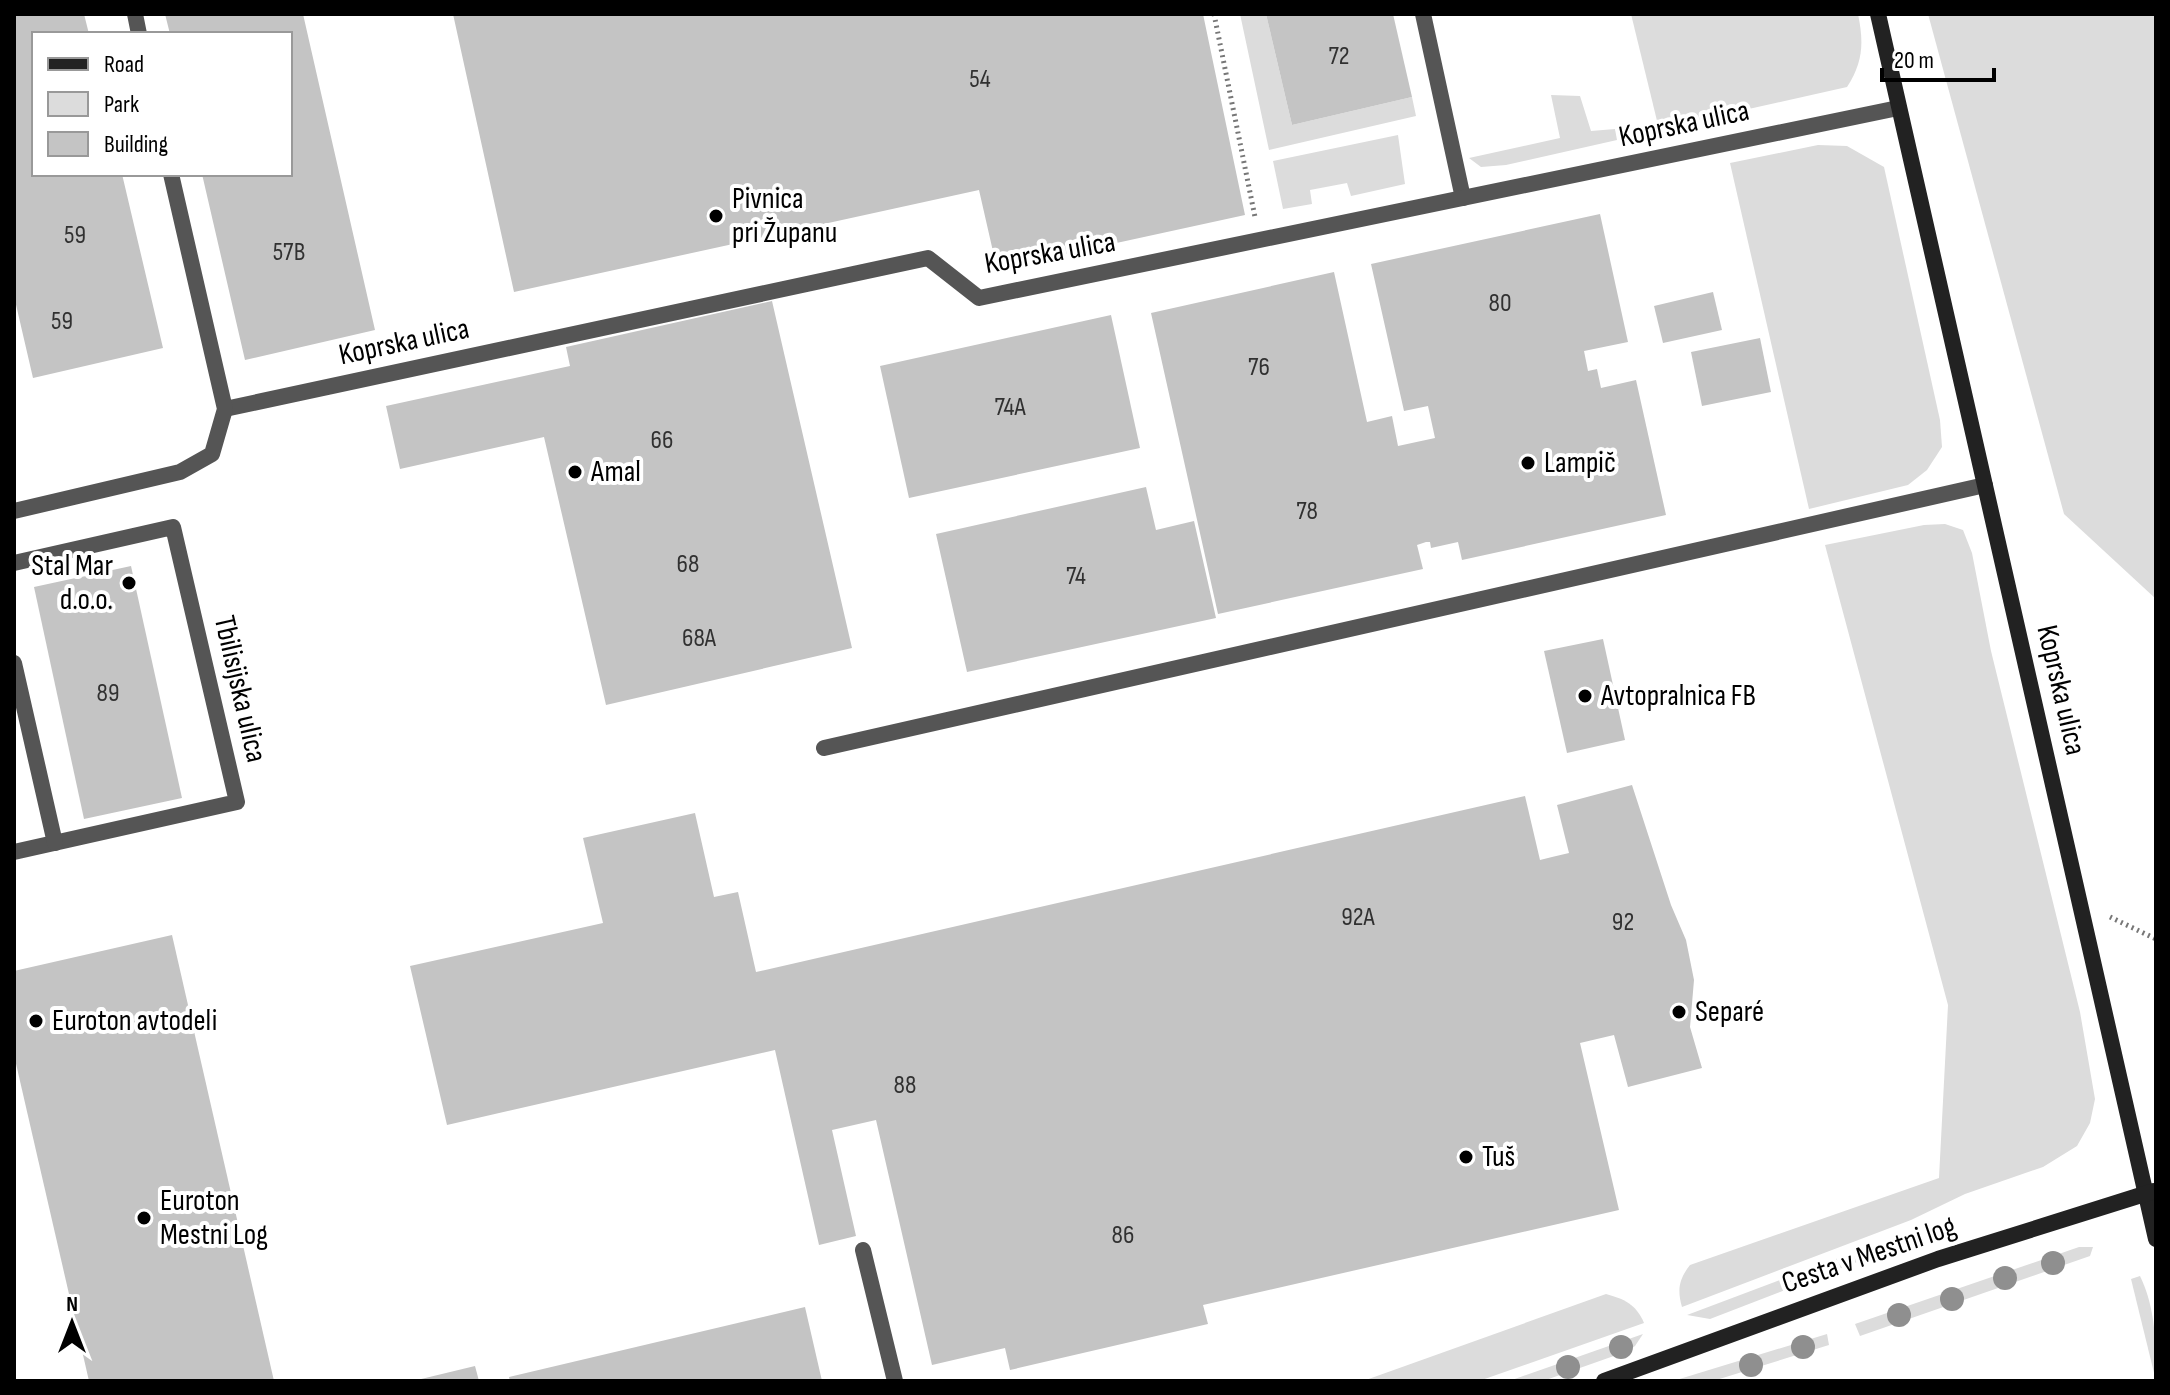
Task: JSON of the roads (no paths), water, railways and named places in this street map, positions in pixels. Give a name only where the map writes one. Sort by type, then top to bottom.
[{"type":"street","points":[[1423,14],[1463,198]]},
{"type":"street","name":"Koprska ulica","points":[[1878,14],[2081,902],[2151,1191],[2156,1239]]},
{"type":"street","name":"Koprska ulica","points":[[225,409],[928,258],[979,298],[1898,108]]},
{"type":"street","points":[[14,511],[180,472],[212,454],[225,409],[171,176]]},
{"type":"street","points":[[824,748],[1985,485]]},
{"type":"street","name":"Tbilisijska ulica","points":[[14,563],[173,527],[237,802],[14,852]]},
{"type":"street","points":[[14,663],[55,843]]},
{"type":"street","name":"Cesta v Mestni log","points":[[1604,1381],[1938,1259],[2151,1191]]},
{"type":"street","points":[[863,1250],[895,1381]]},
{"type":"place","name":"Pivnica pri Županu","points":[[716,216]]},
{"type":"place","name":"Lampič","points":[[1528,463]]},
{"type":"place","name":"Amal","points":[[575,472]]},
{"type":"place","name":"Stal Mar d.o.o.","points":[[129,583]]},
{"type":"place","name":"Avtopralnica FB","points":[[1585,696]]},
{"type":"place","name":"Separé","points":[[1679,1012]]},
{"type":"place","name":"Euroton avtodeli","points":[[36,1021]]},
{"type":"place","name":"Tuš","points":[[1466,1157]]},
{"type":"place","name":"Euroton Mestni Log","points":[[144,1218]]}]
